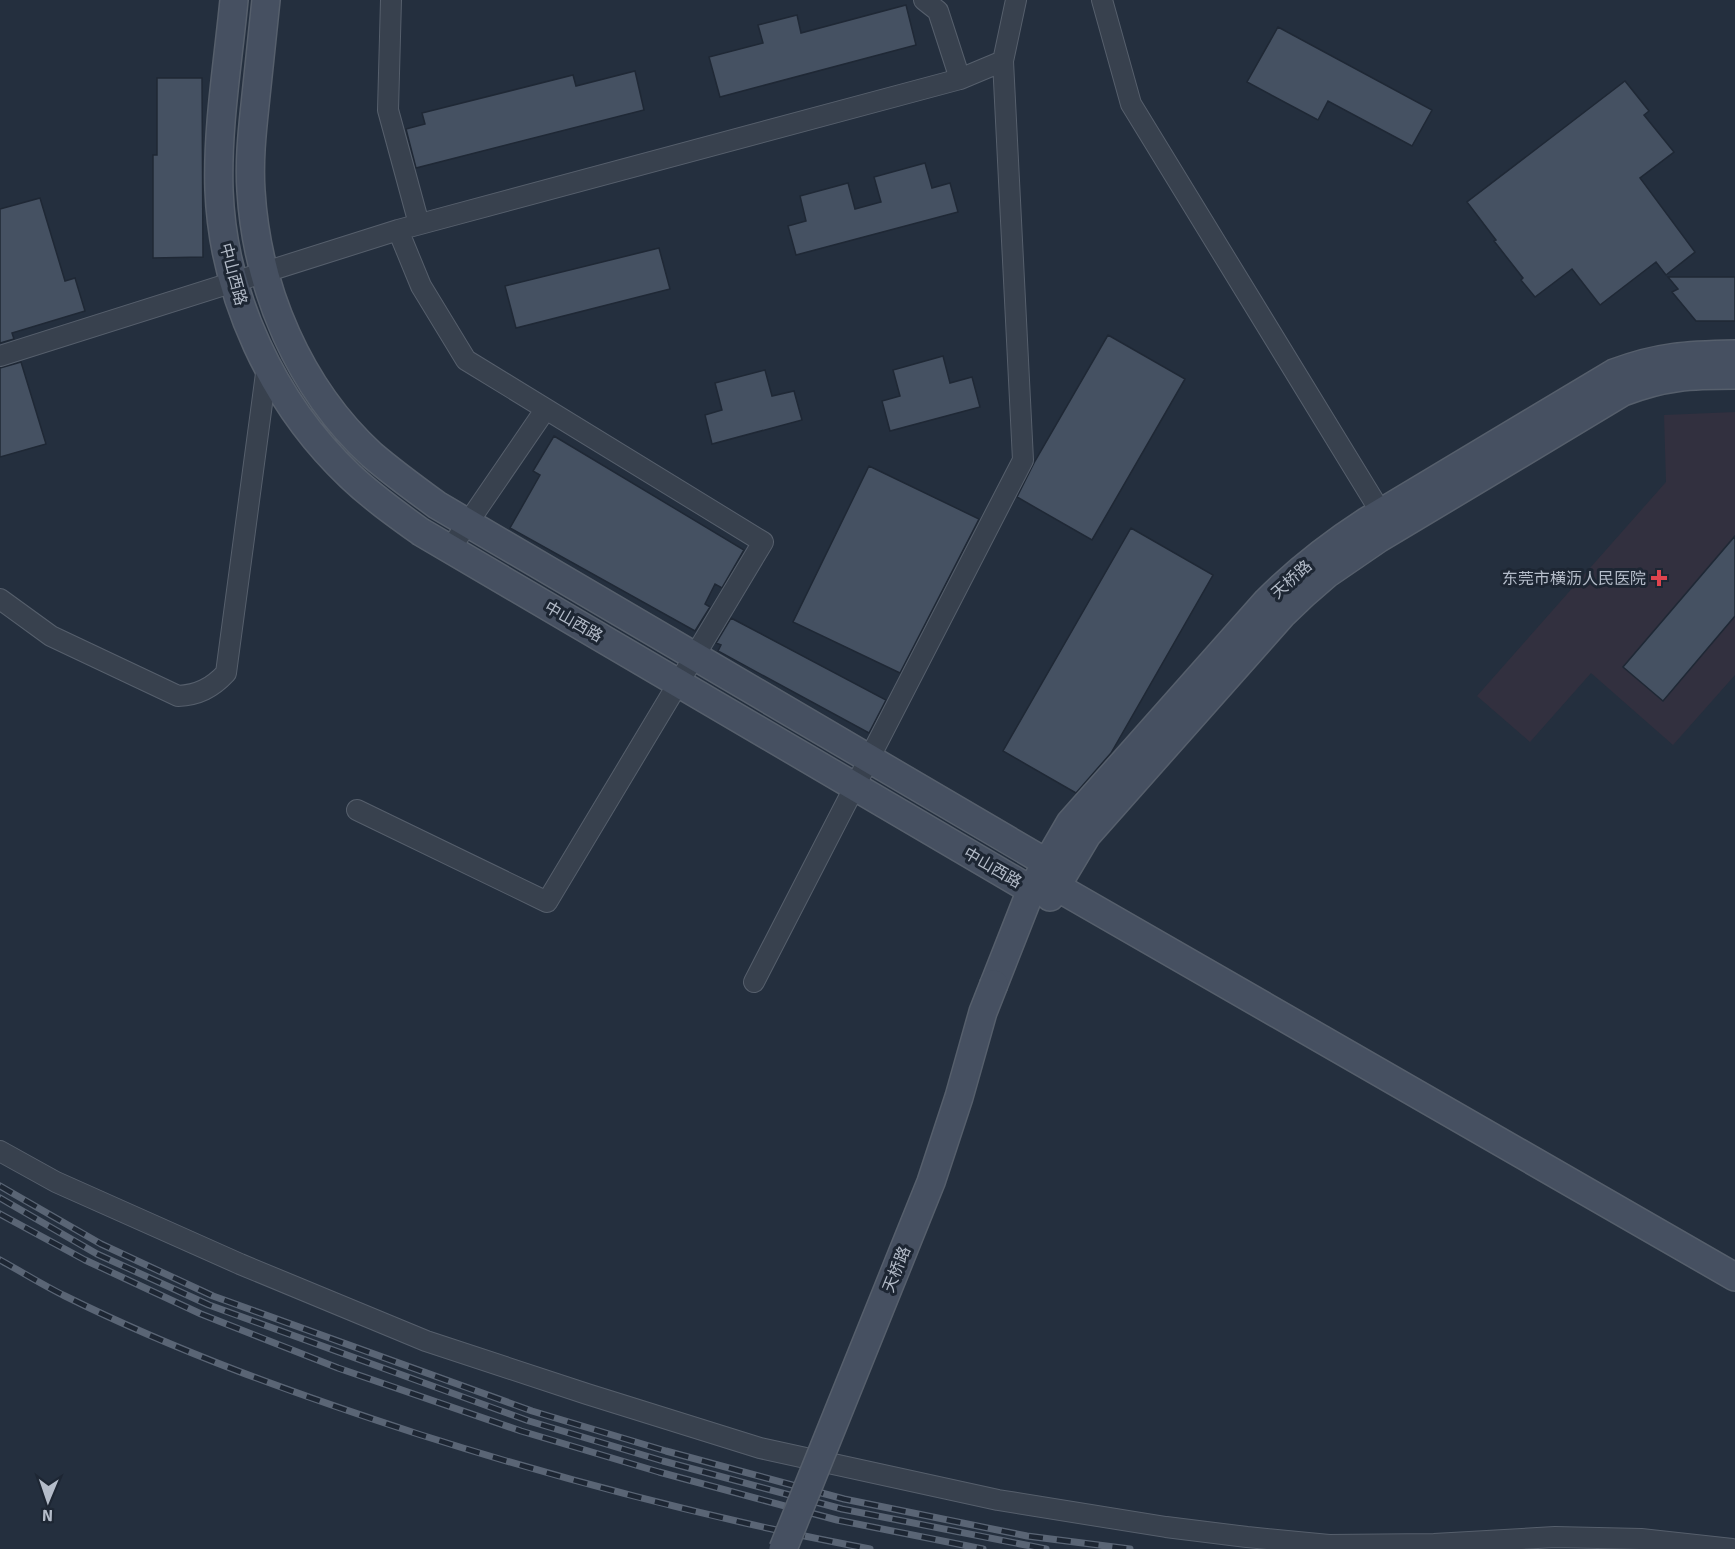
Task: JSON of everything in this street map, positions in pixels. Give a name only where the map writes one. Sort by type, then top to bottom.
[{"type":"main road","name":"中山西路","points":[[234,0],[219,146],[219,192],[224,237],[234,282],[248,325],[267,366],[290,405],[318,442],[349,476],[383,506],[450,549],[855,786],[1045,880]]},
{"type":"main road","name":"中山西路","points":[[266,0],[250,148],[255,232],[264,273],[277,313],[295,352],[316,388],[342,422],[370,453],[403,481],[437,505],[869,759],[1045,880]]},
{"type":"main road","name":"天桥路","points":[[783,1549],[931,1182],[959,1097],[983,1012],[994,984],[1045,880],[1282,615],[1387,522],[1614,373],[1644,362],[1675,356],[1735,354]]},
{"type":"main road","name":"天桥路","points":[[1387,522],[1623,392],[1649,382],[1678,376],[1735,375]]},
{"type":"main road","points":[[1045,880],[1735,1277]]},
{"type":"street","points":[[391,0],[388,110],[419,224]]},
{"type":"street","points":[[924,0],[938,11],[960,79]]},
{"type":"street","points":[[754,982],[1023,460],[1003,61],[1016,0]]},
{"type":"street","points":[[1102,0],[1131,104],[1387,522]]},
{"type":"street","points":[[0,356],[398,230],[960,79],[1003,61]]},
{"type":"street","points":[[357,810],[547,902],[763,542],[466,360],[421,286],[398,230]]},
{"type":"street","points":[[0,599],[51,636],[177,696],[198,693],[218,682],[225,674],[267,366]]},
{"type":"street","points":[[450,549],[545,410]]},
{"type":"street","points":[[0,1151],[56,1182],[240,1264],[426,1341],[598,1398],[771,1451],[998,1500],[1142,1524],[1329,1545],[1434,1544],[1587,1537],[1641,1539],[1732,1549],[1735,1538]]},
{"type":"shaded area","name":"东莞市横沥人民医院","points":[[1735,412],[1735,675],[1673,745],[1591,673],[1530,742],[1477,696],[1666,482],[1664,415]]},
{"type":"building","points":[[906,5],[916,45],[720,97],[709,57],[763,43],[758,25],[797,15],[801,33]]},
{"type":"building","points":[[1278,27],[1432,110],[1412,146],[1328,101],[1318,120],[1247,82]]},
{"type":"building","points":[[635,71],[644,110],[416,168],[406,129],[425,124],[422,113],[573,75],[576,86]]},
{"type":"building","points":[[157,78],[202,78],[203,257],[153,258],[153,155],[157,155]]},
{"type":"building","points":[[1625,81],[1649,111],[1644,115],[1674,152],[1640,178],[1695,252],[1666,275],[1656,262],[1600,305],[1572,269],[1535,297],[1467,202]]},
{"type":"building","points":[[925,163],[932,188],[950,183],[958,212],[796,255],[788,226],[806,221],[800,196],[848,183],[855,209],[881,202],[874,177]]},
{"type":"building","points":[[40,198],[65,281],[75,278],[85,311],[12,333],[14,339],[0,343],[0,209]]},
{"type":"building","points":[[659,248],[670,289],[516,328],[505,286]]},
{"type":"building","points":[[1668,277],[1735,277],[1735,321],[1696,321],[1672,292],[1678,289]]},
{"type":"building","points":[[1108,335],[1185,379],[1092,540],[1017,497],[1035,461]]},
{"type":"building","points":[[943,356],[950,383],[972,377],[980,407],[890,431],[882,401],[900,396],[893,370]]},
{"type":"building","points":[[21,362],[46,444],[0,457],[0,368]]},
{"type":"building","points":[[765,370],[772,396],[794,391],[802,420],[712,444],[705,415],[722,410],[715,383]]},
{"type":"building","points":[[554,436],[744,550],[722,588],[715,584],[705,604],[710,607],[695,631],[510,528],[540,475],[533,471]]},
{"type":"building","points":[[869,466],[979,519],[900,673],[793,622]]},
{"type":"building","points":[[1131,528],[1213,575],[1111,753],[1076,793],[1003,751]]},
{"type":"building","points":[[1735,536],[1735,616],[1663,701],[1623,667]]},
{"type":"building","points":[[731,618],[886,700],[869,733],[718,651],[721,645],[716,643]]},
{"type":"railway","points":[[0,1186],[101,1244],[213,1296],[532,1411],[666,1451],[844,1499],[1027,1536],[1130,1549]]},
{"type":"railway","points":[[0,1198],[97,1254],[209,1305],[529,1421],[663,1461],[842,1509],[1046,1549]]},
{"type":"railway","points":[[0,1214],[85,1260],[201,1314],[338,1368],[521,1431],[659,1472],[837,1520],[983,1549]]},
{"type":"railway","points":[[0,1260],[65,1296],[151,1336],[283,1388],[418,1434],[530,1468],[642,1498],[870,1549]]},
{"type":"place","name":"东莞市横沥人民医院","points":[[1659,578]]}]
